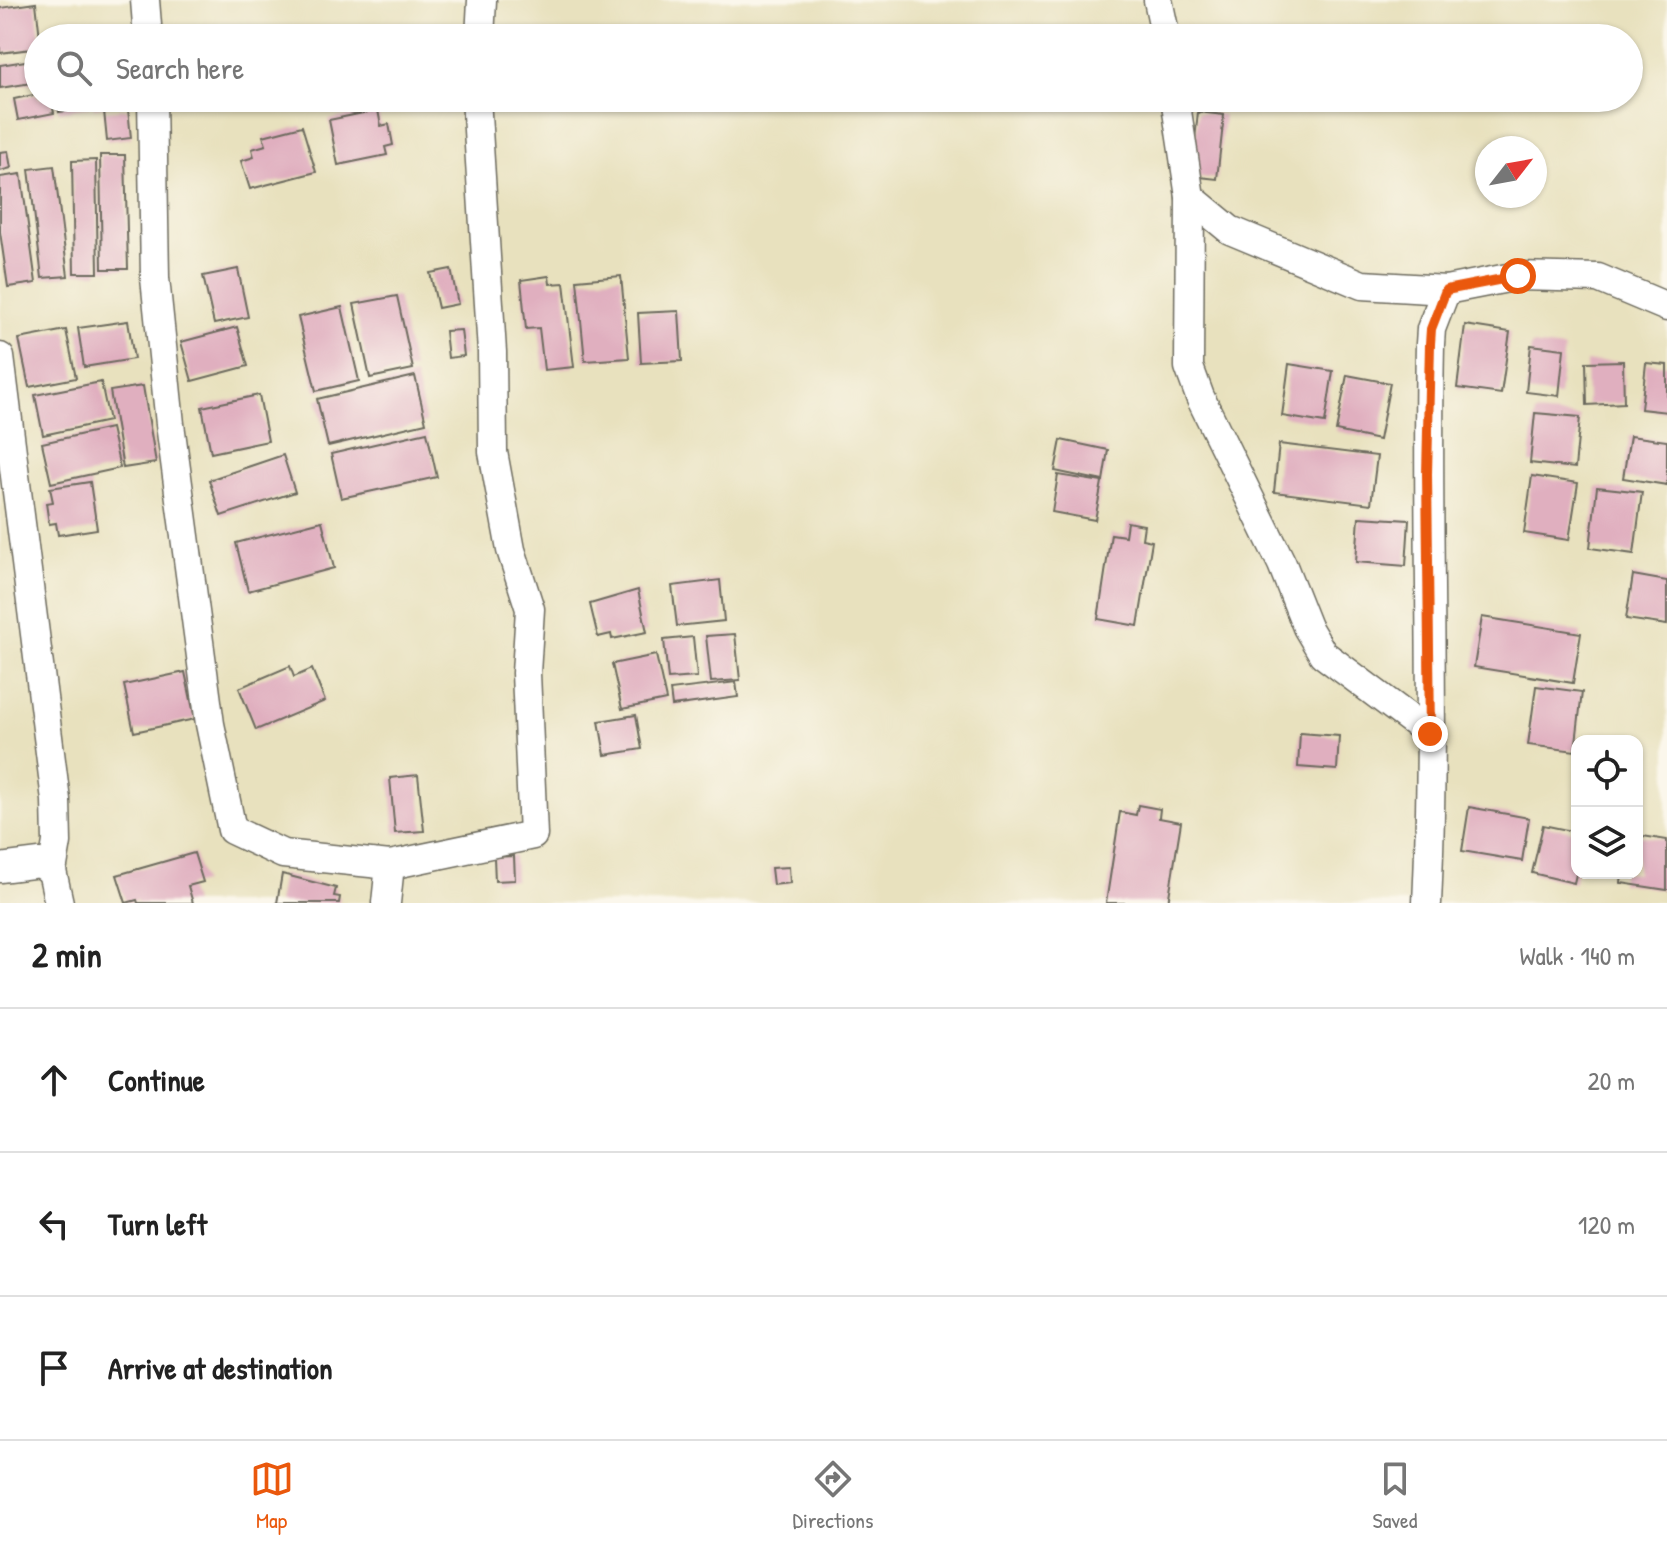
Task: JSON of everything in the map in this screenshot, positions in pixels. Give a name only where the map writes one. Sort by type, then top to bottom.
[{"type":"street","points":[[145,0],[147,24]]},
{"type":"street","points":[[481,24],[482,0]]},
{"type":"street","points":[[1158,0],[1163,24]]},
{"type":"street","points":[[152,112],[155,278],[170,424],[210,724],[232,830],[283,854],[390,865],[533,835],[526,673],[530,609],[511,550],[493,452],[492,352],[477,112]]},
{"type":"street","points":[[1177,112],[1190,197],[1189,367],[1200,397],[1282,564],[1307,627],[1323,654],[1430,734]]},
{"type":"street","points":[[1190,197],[1230,230],[1362,285],[1446,290],[1518,276],[1598,278],[1667,307]]},
{"type":"street","points":[[1427,903],[1431,826],[1427,474],[1430,344],[1431,329],[1446,290]]},
{"type":"street","points":[[0,357],[56,800],[57,842],[52,871],[59,903]]},
{"type":"street","points":[[0,868],[40,863],[52,871]]},
{"type":"street","points":[[386,903],[390,865]]},
{"type":"building","points":[[36,3],[38,24],[24,24],[24,50],[0,53],[0,8]]},
{"type":"building","points":[[24,61],[24,84],[0,88],[0,65]]},
{"type":"building","points":[[24,97],[24,112],[54,113],[18,120],[14,99]]},
{"type":"building","points":[[104,112],[128,112],[131,138],[107,141]]},
{"type":"building","points":[[378,112],[381,126],[389,124],[393,145],[385,147],[387,155],[338,165],[329,120]]},
{"type":"building","points":[[1198,112],[1224,115],[1217,179],[1191,176]]},
{"type":"building","points":[[302,126],[316,172],[250,189],[241,161],[254,157],[252,149],[266,145],[263,136]]},
{"type":"building","points":[[8,151],[11,168],[0,171],[0,152]]},
{"type":"building","points":[[100,155],[125,155],[128,269],[102,269]]},
{"type":"building","points":[[96,160],[98,273],[74,273],[72,161]]},
{"type":"building","points":[[54,166],[68,276],[42,278],[29,169]]},
{"type":"building","points":[[21,174],[36,283],[8,287],[0,232],[0,177]]},
{"type":"building","points":[[238,269],[248,317],[214,324],[203,276]]},
{"type":"building","points":[[451,269],[458,304],[438,308],[430,273]]},
{"type":"building","points":[[549,276],[550,284],[564,283],[574,367],[544,370],[539,328],[526,329],[521,280]]},
{"type":"building","points":[[621,276],[629,358],[585,361],[577,280]]},
{"type":"building","points":[[397,296],[413,369],[370,378],[354,304]]},
{"type":"building","points":[[342,307],[359,381],[316,391],[298,317]]},
{"type":"building","points":[[679,311],[682,361],[641,363],[638,313]]},
{"type":"building","points":[[128,321],[134,359],[84,367],[78,328]]},
{"type":"building","points":[[1465,325],[1510,332],[1501,394],[1457,388]]},
{"type":"building","points":[[237,327],[248,366],[192,381],[181,342]]},
{"type":"building","points":[[66,330],[76,378],[29,387],[19,339]]},
{"type":"building","points":[[461,330],[464,356],[448,358],[445,331]]},
{"type":"building","points":[[1531,345],[1564,349],[1559,396],[1526,392]]},
{"type":"building","points":[[1623,361],[1624,403],[1587,405],[1586,362]]},
{"type":"building","points":[[1646,363],[1667,365],[1667,412],[1641,409]]},
{"type":"building","points":[[1289,364],[1333,371],[1325,423],[1282,416]]},
{"type":"building","points":[[1347,375],[1390,383],[1379,440],[1336,431]]},
{"type":"building","points":[[415,376],[426,423],[328,446],[317,399]]},
{"type":"building","points":[[101,382],[109,421],[43,435],[35,395]]},
{"type":"building","points":[[143,386],[156,463],[123,468],[110,391]]},
{"type":"building","points":[[259,395],[268,441],[211,453],[202,407]]},
{"type":"building","points":[[1535,413],[1580,417],[1575,468],[1530,463]]},
{"type":"building","points":[[111,428],[120,468],[51,483],[42,443]]},
{"type":"building","points":[[427,432],[437,477],[341,498],[331,454]]},
{"type":"building","points":[[1630,436],[1667,441],[1667,485],[1623,478]]},
{"type":"building","points":[[1061,440],[1108,450],[1103,481],[1055,471]]},
{"type":"building","points":[[1279,444],[1377,456],[1371,504],[1274,492]]},
{"type":"building","points":[[283,455],[295,492],[221,516],[209,480]]},
{"type":"building","points":[[1058,475],[1102,482],[1095,520],[1052,512]]},
{"type":"building","points":[[1532,476],[1578,483],[1569,540],[1524,533]]},
{"type":"building","points":[[90,482],[97,529],[58,535],[56,523],[49,524],[46,503],[53,502],[50,488]]},
{"type":"building","points":[[1597,487],[1642,492],[1634,554],[1590,548]]},
{"type":"building","points":[[1359,517],[1409,520],[1406,566],[1356,562]]},
{"type":"building","points":[[322,521],[334,568],[248,591],[236,543]]},
{"type":"building","points":[[1127,522],[1144,525],[1142,539],[1152,541],[1138,626],[1098,619],[1111,534],[1125,536]]},
{"type":"building","points":[[1633,575],[1667,581],[1667,625],[1626,619]]},
{"type":"building","points":[[720,580],[724,621],[677,626],[672,586]]},
{"type":"building","points":[[638,590],[647,632],[612,639],[611,634],[598,637],[590,604]]},
{"type":"building","points":[[1482,617],[1581,633],[1573,683],[1474,667]]},
{"type":"building","points":[[735,634],[740,680],[711,682],[706,636]]},
{"type":"building","points":[[693,637],[697,677],[668,679],[664,640]]},
{"type":"building","points":[[656,655],[666,700],[622,709],[612,664]]},
{"type":"building","points":[[290,666],[294,677],[312,669],[325,701],[256,730],[239,688]]},
{"type":"building","points":[[185,672],[195,719],[134,732],[124,685]]},
{"type":"building","points":[[736,682],[738,697],[672,706],[670,690]]},
{"type":"building","points":[[1536,686],[1582,692],[1577,735],[1571,735],[1571,750],[1528,745]]},
{"type":"building","points":[[636,715],[642,749],[605,755],[599,721]]},
{"type":"building","points":[[1300,733],[1339,736],[1337,770],[1298,767]]},
{"type":"building","points":[[418,775],[424,831],[395,833],[390,778]]},
{"type":"building","points":[[1138,805],[1160,809],[1159,818],[1181,822],[1168,903],[1106,903],[1120,812],[1136,815]]},
{"type":"building","points":[[1469,807],[1529,818],[1522,861],[1462,851]]},
{"type":"building","points":[[1543,825],[1571,831],[1571,879],[1575,879],[1574,883],[1532,873]]},
{"type":"building","points":[[1643,836],[1667,840],[1667,890],[1621,883],[1621,879],[1643,879]]},
{"type":"building","points":[[194,853],[203,882],[188,886],[193,903],[138,903],[137,900],[126,903],[117,875]]},
{"type":"building","points":[[514,856],[515,880],[495,881],[494,857]]},
{"type":"building","points":[[789,867],[790,883],[773,885],[771,868]]},
{"type":"building","points":[[282,874],[336,888],[334,896],[340,897],[339,903],[277,903]]},
{"type":"route","points":[[1430,734],[1427,474],[1431,329],[1446,290],[1518,276]]}]
